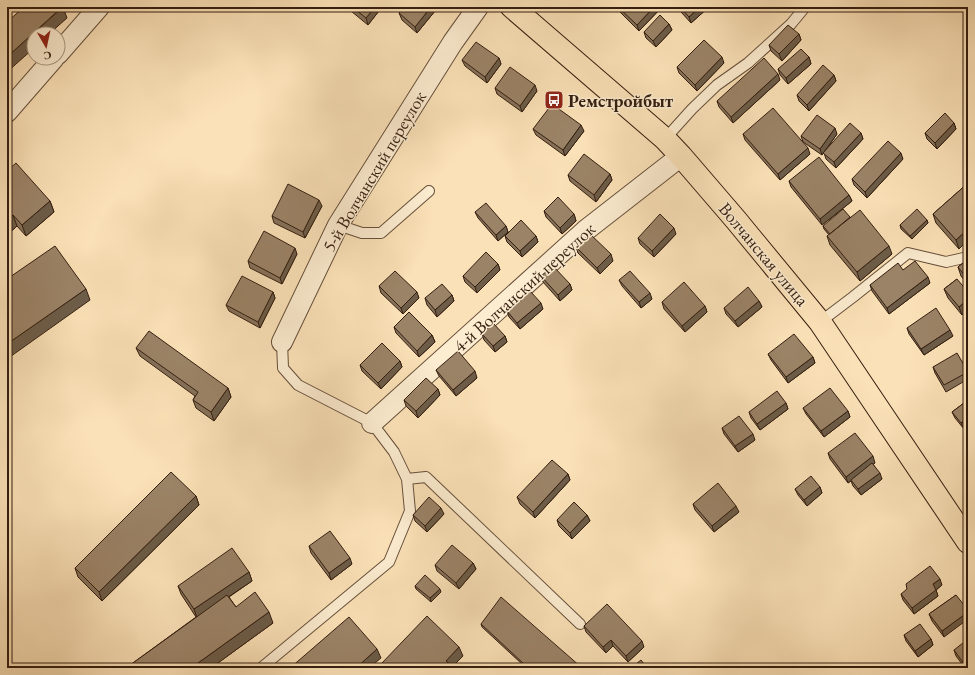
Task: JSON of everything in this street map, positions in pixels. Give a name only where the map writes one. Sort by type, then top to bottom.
[{"type":"main road","name":"Волчанская улица","points":[[512,7],[665,140],[681,156],[736,220],[820,322],[968,542]]},
{"type":"street","points":[[66,45],[99,7]]},
{"type":"street","name":"5-й Волчанский переулок","points":[[282,342],[338,225],[453,42],[478,7]]},
{"type":"street","points":[[7,112],[47,66]]},
{"type":"street","name":"4-й Волчанский переулок","points":[[372,423],[586,230],[681,156]]},
{"type":"lane","points":[[665,140],[692,109],[718,85],[753,58],[791,24],[805,7]]},
{"type":"lane","points":[[338,225],[362,233],[381,233],[429,191]]},
{"type":"lane","points":[[820,322],[853,298],[908,253],[946,262],[968,257]]},
{"type":"lane","points":[[261,668],[389,562],[410,511],[407,479],[394,452],[372,423],[298,386],[283,368],[282,342]]},
{"type":"lane","points":[[407,479],[426,477],[580,624]]},
{"type":"building","points":[[24,7],[62,7],[41,26],[26,26],[26,40],[7,57],[7,22]]},
{"type":"building","points":[[352,7],[375,7],[366,18]]},
{"type":"building","points":[[405,7],[431,7],[415,27],[399,13]]},
{"type":"building","points":[[618,7],[654,7],[637,25]]},
{"type":"building","points":[[680,7],[700,7],[689,17]]},
{"type":"building","points":[[660,15],[669,24],[653,41],[644,32]]},
{"type":"building","points":[[788,25],[799,34],[779,54],[769,45]]},
{"type":"building","points":[[704,40],[722,57],[695,85],[677,67]]},
{"type":"building","points":[[476,42],[499,58],[485,77],[462,60]]},
{"type":"building","points":[[801,49],[809,57],[786,78],[778,69]]},
{"type":"building","points":[[764,58],[778,74],[731,117],[717,101]]},
{"type":"building","points":[[823,65],[834,75],[807,105],[797,95]]},
{"type":"building","points":[[510,67],[535,85],[520,106],[495,88]]},
{"type":"building","points":[[552,104],[581,125],[563,150],[533,129]]},
{"type":"building","points":[[773,108],[808,148],[778,174],[743,134]]},
{"type":"building","points":[[945,113],[954,123],[935,143],[925,133]]},
{"type":"building","points":[[817,115],[835,128],[820,149],[801,136]]},
{"type":"building","points":[[850,123],[861,133],[834,162],[823,153]]},
{"type":"building","points":[[888,141],[901,153],[865,192],[852,179]]},
{"type":"building","points":[[584,154],[610,174],[594,195],[568,175]]},
{"type":"building","points":[[819,157],[849,195],[820,219],[789,181]]},
{"type":"building","points":[[16,163],[50,201],[22,225],[13,215],[7,220],[7,171]]},
{"type":"building","points":[[968,183],[968,229],[956,240],[933,214]]},
{"type":"building","points":[[288,184],[319,200],[303,232],[272,216]]},
{"type":"building","points":[[558,197],[574,214],[560,228],[544,211]]},
{"type":"building","points":[[486,203],[506,226],[496,235],[475,212]]},
{"type":"building","points":[[843,209],[850,217],[830,234],[823,226]]},
{"type":"building","points":[[917,209],[927,220],[910,236],[900,225]]},
{"type":"building","points":[[860,210],[889,246],[857,272],[827,236]]},
{"type":"building","points":[[660,214],[674,228],[652,251],[638,238]]},
{"type":"building","points":[[521,220],[536,236],[520,251],[505,236]]},
{"type":"building","points":[[264,231],[295,248],[280,278],[248,261]]},
{"type":"building","points":[[590,234],[611,254],[597,268],[576,247]]},
{"type":"building","points":[[55,246],[86,289],[7,344],[7,279]]},
{"type":"building","points":[[486,252],[498,264],[475,287],[463,276]]},
{"type":"building","points":[[968,259],[968,280],[958,267]]},
{"type":"building","points":[[915,261],[928,277],[887,308],[870,285],[898,263],[903,270]]},
{"type":"building","points":[[553,266],[570,284],[558,295],[541,276]]},
{"type":"building","points":[[395,271],[417,292],[401,308],[379,286]]},
{"type":"building","points":[[630,271],[650,293],[639,302],[619,280]]},
{"type":"building","points":[[242,276],[273,292],[258,322],[226,305]]},
{"type":"building","points":[[957,279],[968,292],[968,299],[959,307],[944,289]]},
{"type":"building","points":[[684,282],[705,306],[682,326],[662,302]]},
{"type":"building","points":[[442,284],[452,295],[435,310],[425,298]]},
{"type":"building","points":[[748,287],[759,301],[735,321],[724,308]]},
{"type":"building","points":[[530,291],[541,303],[517,323],[507,311]]},
{"type":"building","points":[[936,308],[950,330],[921,349],[907,328]]},
{"type":"building","points":[[409,312],[432,335],[417,351],[394,327]]},
{"type":"building","points":[[493,323],[505,336],[493,346],[482,334]]},
{"type":"building","points":[[149,331],[228,388],[211,412],[193,400],[198,392],[136,348]]},
{"type":"building","points":[[794,334],[813,357],[786,377],[768,354]]},
{"type":"building","points":[[382,343],[400,361],[378,383],[360,365]]},
{"type":"building","points":[[458,351],[475,371],[453,390],[436,370]]},
{"type":"building","points":[[957,353],[968,372],[944,385],[933,367]]},
{"type":"building","points":[[426,378],[438,389],[416,411],[404,400]]},
{"type":"building","points":[[830,388],[848,411],[821,431],[803,408]]},
{"type":"building","points":[[777,391],[786,403],[757,424],[749,412]]},
{"type":"building","points":[[968,400],[968,418],[961,423],[952,412]]},
{"type":"building","points":[[739,416],[753,434],[735,446],[722,428]]},
{"type":"building","points":[[855,433],[873,456],[846,477],[828,453]]},
{"type":"building","points":[[552,460],[568,474],[533,512],[517,497]]},
{"type":"building","points":[[872,463],[880,473],[858,489],[851,480]]},
{"type":"building","points":[[171,472],[196,496],[99,592],[75,568]]},
{"type":"building","points":[[811,476],[820,487],[804,500],[795,489]]},
{"type":"building","points":[[718,483],[736,506],[712,526],[693,504]]},
{"type":"building","points":[[429,497],[441,508],[425,526],[413,515]]},
{"type":"building","points":[[574,502],[587,515],[570,533],[557,520]]},
{"type":"building","points":[[330,531],[350,558],[329,573],[309,546]]},
{"type":"building","points":[[452,545],[473,563],[456,583],[435,565]]},
{"type":"building","points":[[232,548],[249,572],[194,609],[178,586]]},
{"type":"building","points":[[930,566],[940,579],[933,584],[936,590],[912,608],[901,594],[907,589],[906,584]]},
{"type":"building","points":[[425,575],[440,589],[430,598],[415,586]]},
{"type":"building","points":[[255,592],[269,612],[191,668],[126,668],[227,595],[236,607]]},
{"type":"building","points":[[956,595],[968,612],[942,631],[929,614]]},
{"type":"building","points":[[501,597],[581,668],[521,668],[524,664],[481,624]]},
{"type":"building","points":[[607,604],[642,641],[626,656],[611,640],[603,647],[584,626]]},
{"type":"building","points":[[427,616],[459,647],[446,661],[454,668],[385,668],[381,664]]},
{"type":"building","points":[[349,617],[377,649],[356,668],[290,668]]},
{"type":"building","points":[[920,624],[931,639],[915,651],[904,635]]},
{"type":"building","points":[[968,639],[968,668],[967,668],[954,650]]},
{"type":"building","points":[[641,660],[647,668],[631,668]]},
{"type":"place","name":"Ремстройбыт","points":[[554,100]]}]
